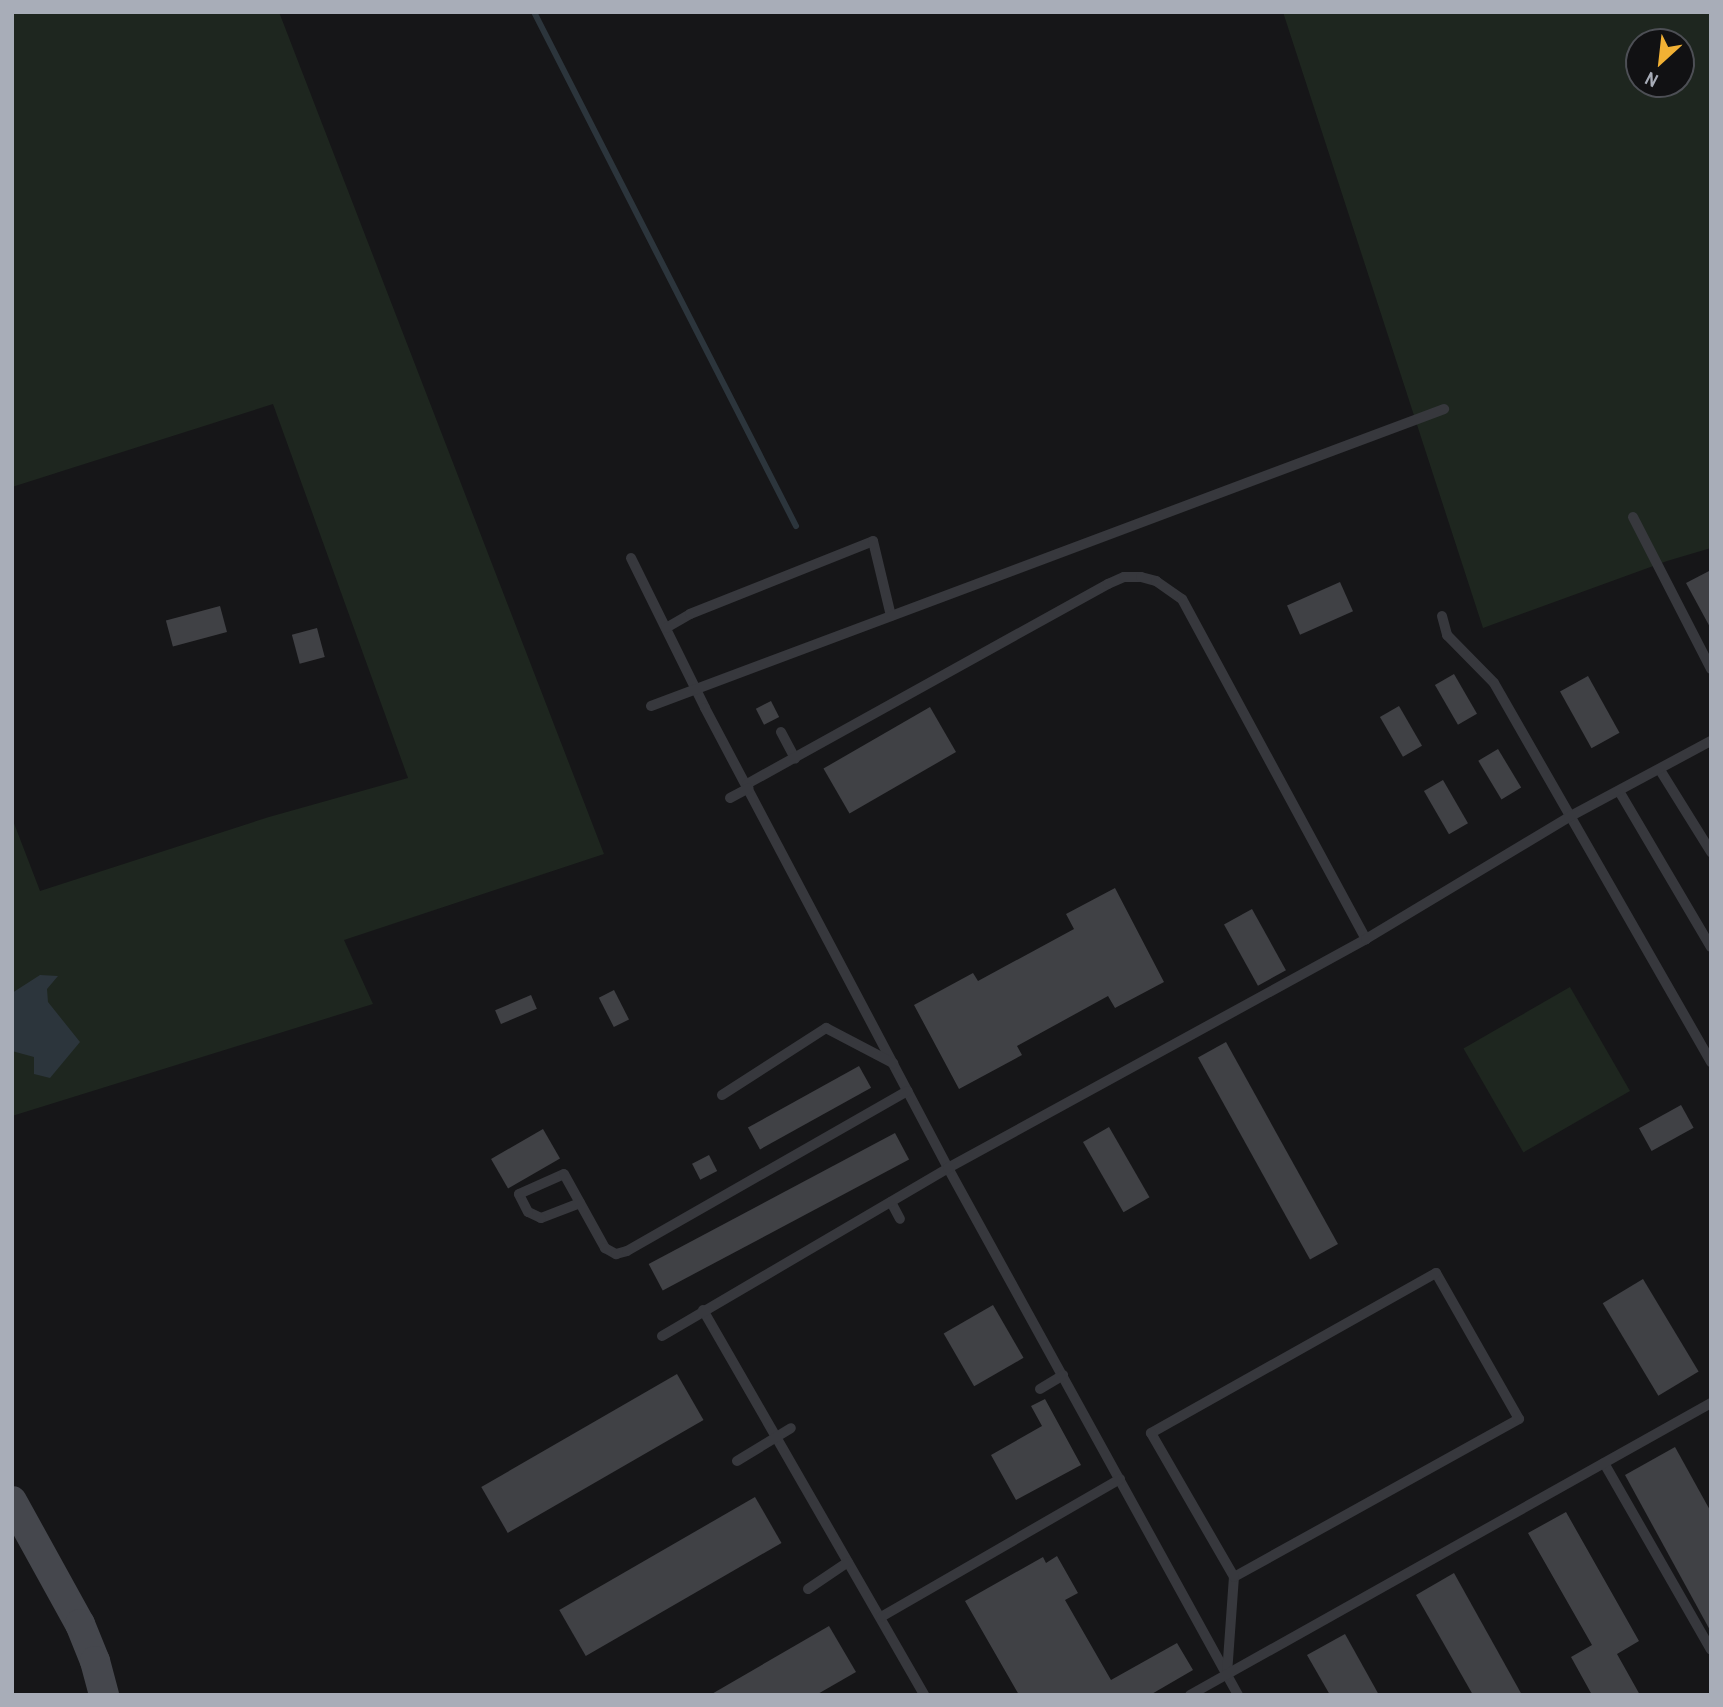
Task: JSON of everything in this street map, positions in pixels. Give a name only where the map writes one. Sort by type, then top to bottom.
[{"type":"street","points":[[12,1501],[80,1623],[95,1661],[104,1695]]},
{"type":"lane","points":[[651,706],[1444,408]]},
{"type":"lane","points":[[1633,517],[1711,669]]},
{"type":"lane","points":[[666,628],[690,614],[873,541],[891,616]]},
{"type":"lane","points":[[631,558],[696,688],[948,1168],[1238,1695]]},
{"type":"lane","points":[[730,799],[795,758],[1108,584],[1124,577],[1156,581],[1182,599],[1366,939]]},
{"type":"lane","points":[[1442,616],[1447,635],[1494,683],[1711,1062]]},
{"type":"lane","points":[[781,732],[795,758]]},
{"type":"lane","points":[[662,1336],[948,1168],[1366,939],[1569,817],[1711,741]]},
{"type":"lane","points":[[1660,769],[1711,852]]},
{"type":"lane","points":[[1619,791],[1711,947]]},
{"type":"lane","points":[[722,1095],[826,1028],[893,1063]]},
{"type":"lane","points":[[580,1203],[541,1218],[528,1212],[519,1194],[564,1174],[580,1203],[604,1248],[616,1254],[627,1251],[908,1091]]},
{"type":"lane","points":[[891,1202],[900,1219]]},
{"type":"lane","points":[[1227,1674],[1234,1577],[1151,1433],[1436,1273],[1519,1419],[1234,1577]]},
{"type":"lane","points":[[703,1310],[775,1439],[881,1617],[923,1695]]},
{"type":"lane","points":[[1040,1389],[1063,1376]]},
{"type":"lane","points":[[1190,1695],[1711,1403]]},
{"type":"lane","points":[[737,1461],[791,1428]]},
{"type":"lane","points":[[1604,1463],[1711,1650]]},
{"type":"lane","points":[[881,1617],[1120,1479]]},
{"type":"lane","points":[[808,1589],[848,1562]]},
{"type":"shaded area","points":[[12,12],[279,12],[604,854],[344,940],[373,1004],[12,1116],[12,818],[40,891],[269,817],[408,778],[273,404],[12,487]]},
{"type":"shaded area","points":[[1283,12],[1711,12],[1711,548],[1667,561],[1483,628]]},
{"type":"shaded area","points":[[40,975],[58,976],[47,989],[48,1002],[80,1042],[50,1078],[34,1074],[34,1057],[12,1051],[12,993]]},
{"type":"shaded area","points":[[1570,987],[1630,1091],[1523,1152],[1463,1048]]},
{"type":"building","points":[[1711,570],[1711,629],[1686,583]]},
{"type":"building","points":[[1340,582],[1353,611],[1300,635],[1287,606]]},
{"type":"building","points":[[220,606],[227,632],[173,647],[166,620]]},
{"type":"building","points":[[317,628],[325,657],[300,664],[292,635]]},
{"type":"building","points":[[1454,674],[1477,714],[1458,725],[1435,685]]},
{"type":"building","points":[[1588,676],[1620,733],[1592,748],[1560,692]]},
{"type":"building","points":[[771,701],[779,717],[764,725],[756,709]]},
{"type":"building","points":[[1399,706],[1422,746],[1403,757],[1380,717]]},
{"type":"building","points":[[930,707],[956,752],[849,814],[823,768]]},
{"type":"building","points":[[1498,749],[1521,788],[1501,799],[1478,761]]},
{"type":"building","points":[[1443,780],[1468,823],[1449,834],[1424,791]]},
{"type":"building","points":[[1115,888],[1164,982],[1115,1008],[1108,996],[1017,1046],[1022,1055],[959,1089],[914,1005],[973,973],[978,981],[1074,929],[1066,914]]},
{"type":"building","points":[[1252,909],[1286,970],[1258,986],[1224,925]]},
{"type":"building","points":[[614,990],[629,1019],[614,1027],[599,998]]},
{"type":"building","points":[[531,995],[537,1009],[501,1024],[495,1010]]},
{"type":"building","points":[[1226,1042],[1338,1244],[1310,1260],[1198,1058]]},
{"type":"building","points":[[859,1066],[871,1088],[760,1149],[748,1128]]},
{"type":"building","points":[[1681,1105],[1694,1128],[1652,1151],[1639,1128]]},
{"type":"building","points":[[1109,1127],[1150,1197],[1124,1212],[1083,1142]]},
{"type":"building","points":[[543,1129],[560,1158],[508,1188],[491,1159]]},
{"type":"building","points":[[895,1133],[909,1159],[663,1290],[649,1264]]},
{"type":"building","points":[[709,1155],[717,1171],[700,1180],[692,1164]]},
{"type":"building","points":[[1643,1279],[1699,1372],[1658,1396],[1603,1303]]},
{"type":"building","points":[[993,1305],[1024,1358],[974,1386],[944,1334]]},
{"type":"building","points":[[677,1374],[704,1420],[508,1533],[481,1487]]},
{"type":"building","points":[[1045,1399],[1081,1465],[1016,1500],[991,1455],[1042,1426],[1031,1406]]},
{"type":"building","points":[[1675,1447],[1711,1512],[1711,1632],[1625,1475]]},
{"type":"building","points":[[755,1497],[782,1543],[586,1656],[559,1610]]},
{"type":"building","points":[[1566,1512],[1639,1641],[1617,1654],[1640,1695],[1592,1695],[1571,1657],[1592,1645],[1528,1533]]},
{"type":"building","points":[[1057,1556],[1078,1593],[1065,1600],[1111,1680],[1177,1643],[1193,1670],[1150,1695],[1019,1695],[965,1601],[1043,1557],[1046,1563]]},
{"type":"building","points":[[1454,1573],[1522,1695],[1473,1695],[1416,1595]]},
{"type":"building","points":[[829,1626],[856,1672],[816,1695],[710,1695]]},
{"type":"building","points":[[1345,1634],[1379,1695],[1330,1695],[1307,1655]]},
{"type":"waterway","points":[[534,12],[796,526]]}]
